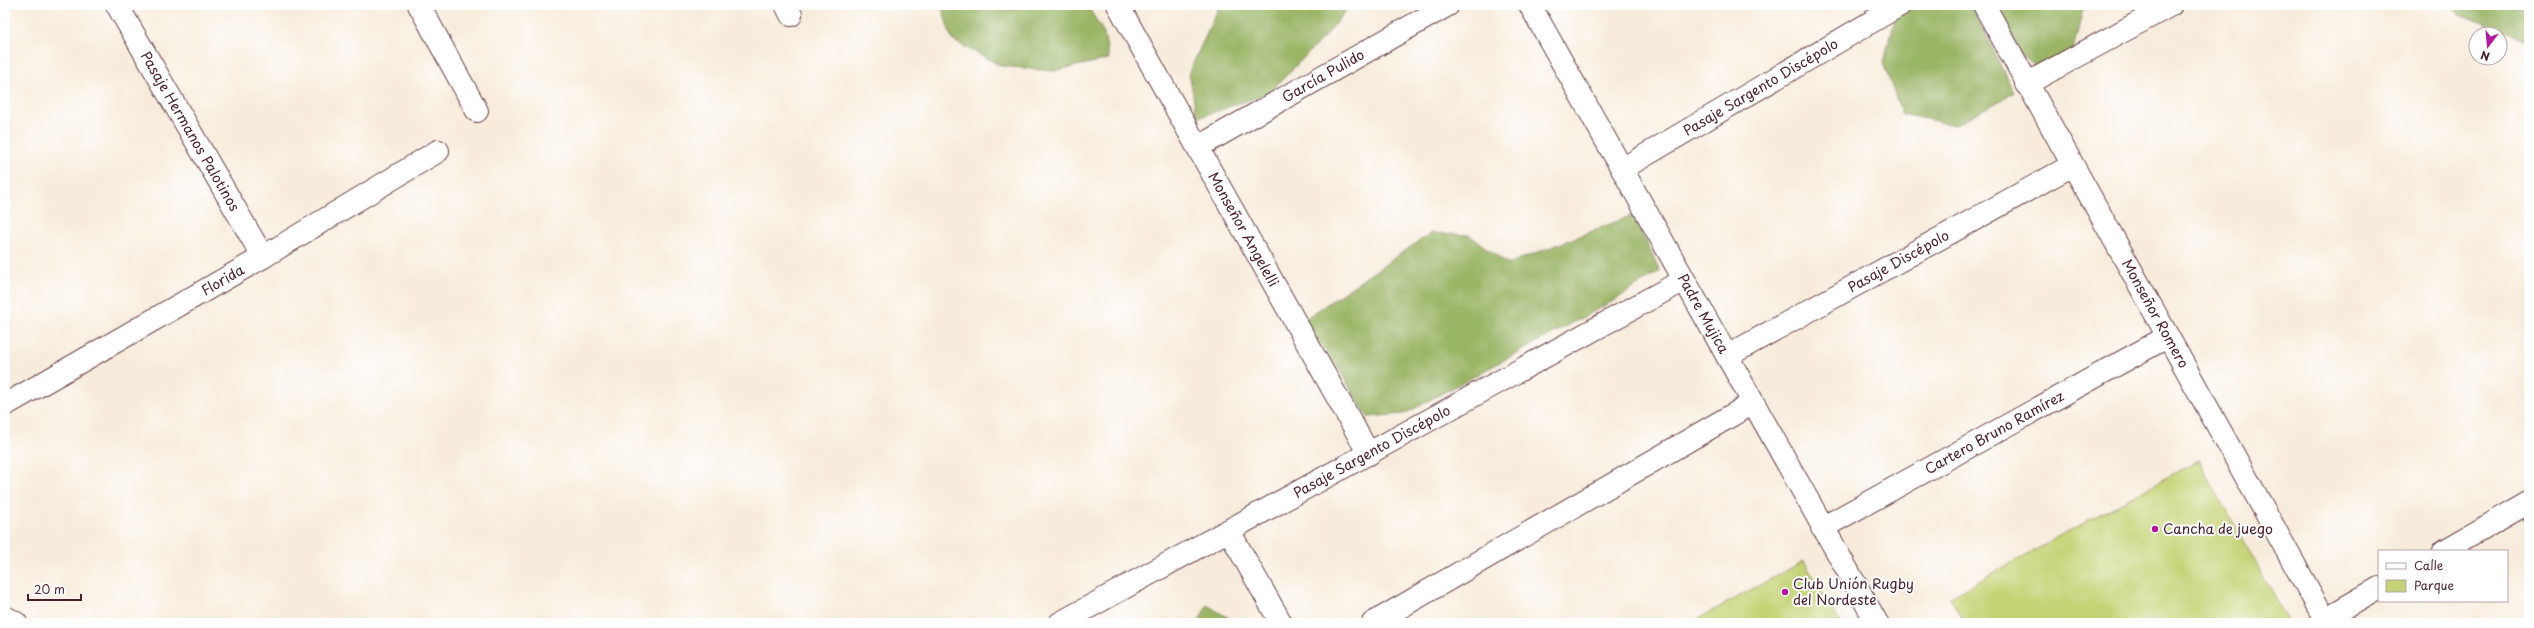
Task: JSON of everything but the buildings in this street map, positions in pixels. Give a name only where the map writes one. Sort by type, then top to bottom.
[{"type":"street","name":"Pasaje Hermanos Palotinos","points":[[117,5],[263,257]]},
{"type":"street","points":[[419,5],[477,111]]},
{"type":"street","name":"Monseñor Angelelli","points":[[1118,5],[1369,454]]},
{"type":"street","name":"García Pulido","points":[[1198,146],[1448,5]]},
{"type":"street","name":"Padre Mujica","points":[[1530,5],[1822,528],[1877,623]]},
{"type":"street","name":"Pasaje Sargento Discépolo","points":[[1622,169],[1900,5]]},
{"type":"street","name":"Monseñor Romero","points":[[1984,5],[2071,166],[2326,621]]},
{"type":"street","points":[[2026,84],[2171,5]]},
{"type":"street","name":"Florida","points":[[5,405],[263,257],[438,151]]},
{"type":"street","name":"Pasaje Discépolo","points":[[1726,356],[2071,166]]},
{"type":"street","name":"Pasaje Sargento Discépolo","points":[[1060,623],[1684,280]]},
{"type":"street","name":"Cartero Bruno Ramírez","points":[[1822,528],[2167,337]]},
{"type":"street","points":[[1373,623],[1753,403]]},
{"type":"street","points":[[2446,550],[2529,502]]},
{"type":"street","points":[[1229,531],[1281,623]]},
{"type":"street","points":[[2326,621],[2378,589]]},
{"type":"street","points":[[5,617],[16,623]]},
{"type":"green space","points":[[941,5],[1087,5],[1104,33],[1109,59],[1053,71],[1001,66],[952,40]]},
{"type":"green space","points":[[1220,5],[1350,5],[1326,35],[1269,93],[1197,118],[1189,72]]},
{"type":"green space","points":[[1899,5],[1971,5],[2014,93],[1955,125],[1902,114],[1883,63]]},
{"type":"green space","points":[[1997,5],[2084,5],[2073,50],[2047,78],[2016,49]]},
{"type":"green space","points":[[2452,5],[2529,5],[2529,42],[2508,33],[2508,26],[2490,26],[2460,14]]},
{"type":"green space","points":[[1633,215],[1660,271],[1615,300],[1404,414],[1368,417],[1336,365],[1302,321],[1431,233],[1469,235],[1508,264]]},
{"type":"green space","name":"Cancha de juego","points":[[2198,460],[2289,623],[1964,623],[1950,597]]},
{"type":"green space","name":"Club Unión Rugby del Nordeste","points":[[1804,561],[1840,623],[1690,623]]},
{"type":"green space","points":[[1207,605],[1237,623],[1198,623]]},
{"type":"place","name":"Cancha de juego","points":[[2155,529]]},
{"type":"place","name":"Club Unión Rugby del Nordeste","points":[[1785,592]]}]
